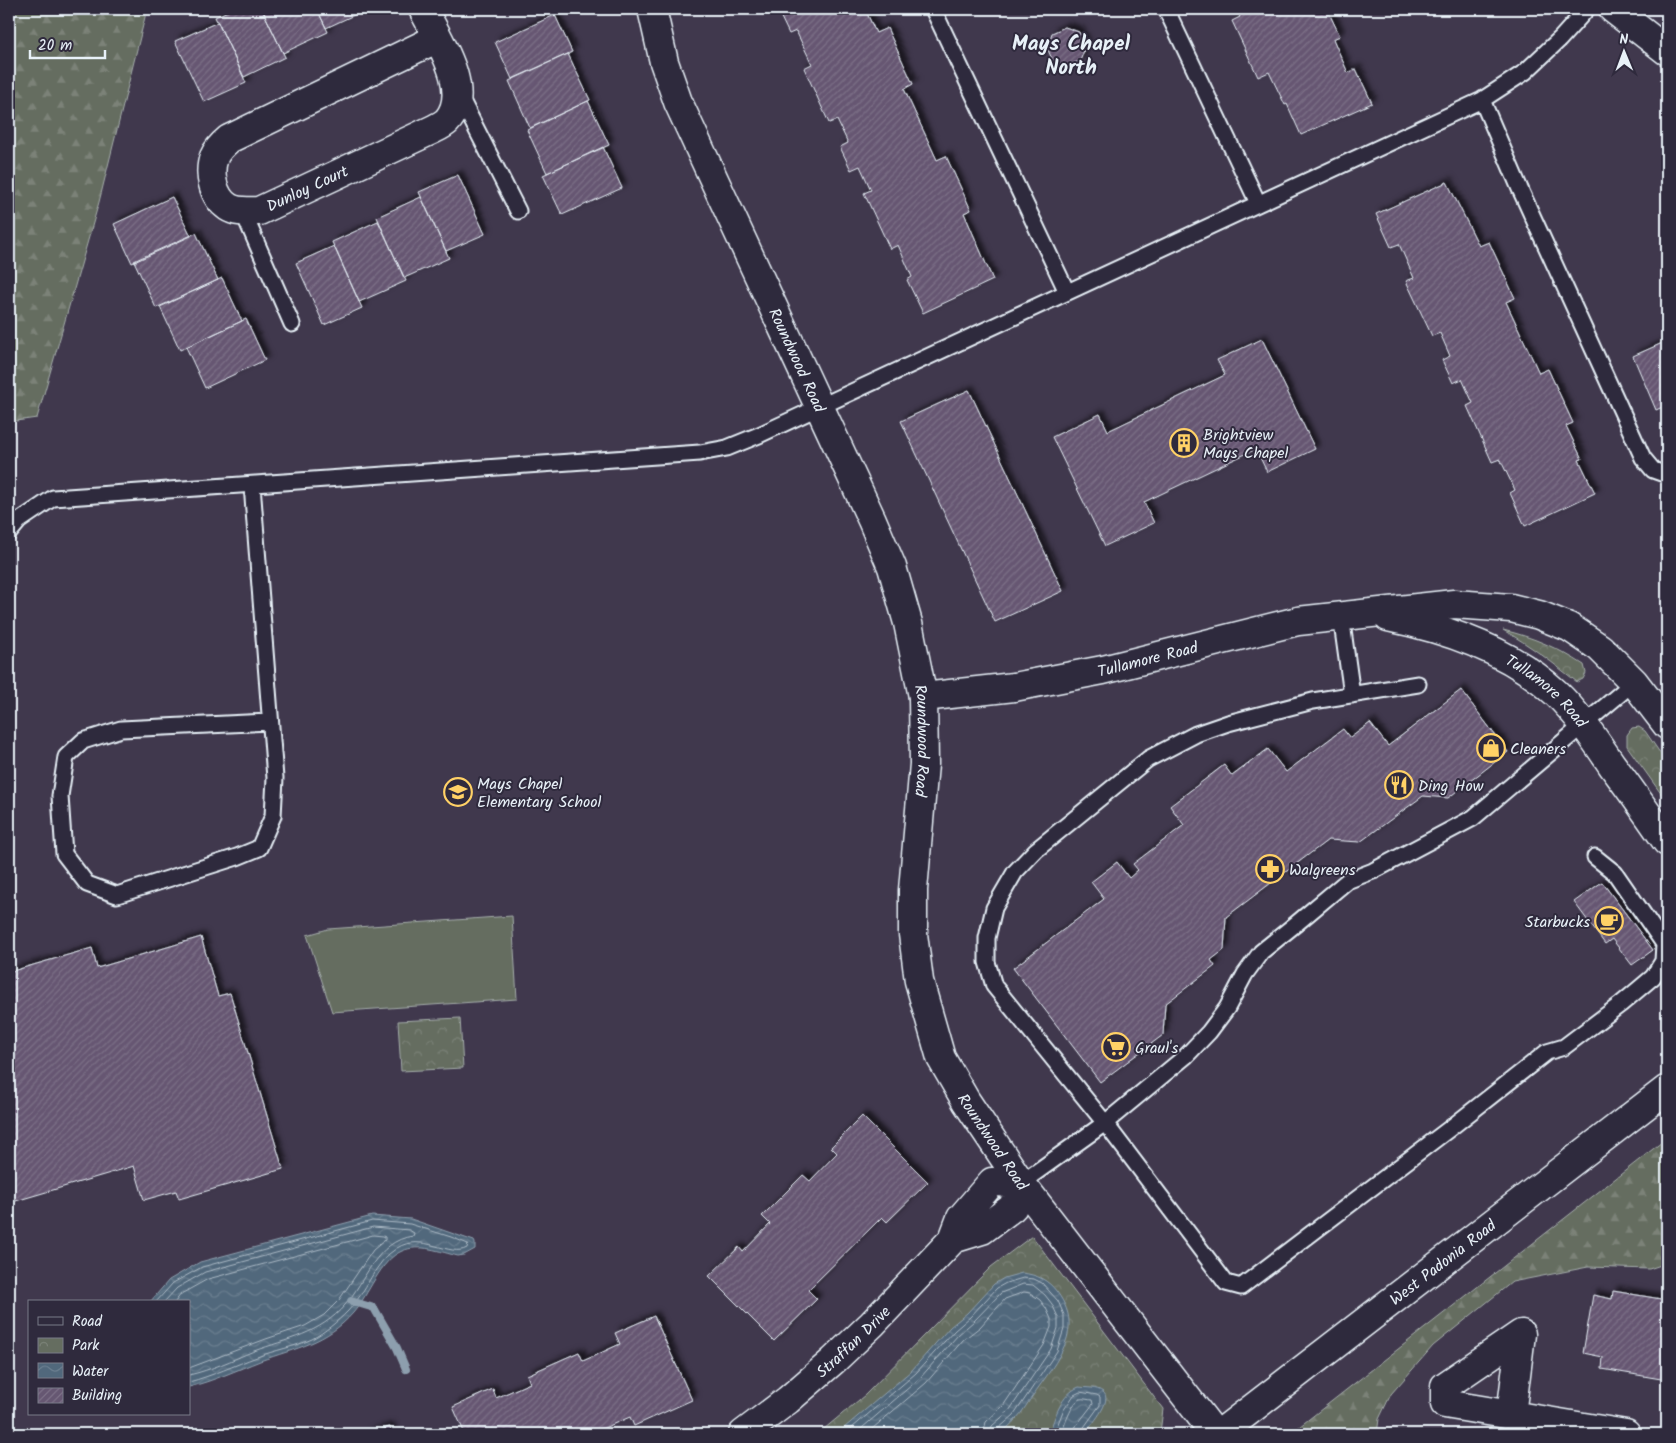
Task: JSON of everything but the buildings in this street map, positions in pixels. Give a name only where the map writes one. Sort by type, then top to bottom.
[{"type":"street","points":[[424,9],[456,77],[458,92]]},
{"type":"street","name":"Roundwood Road","points":[[652,9],[664,62],[678,102],[872,520],[892,567],[908,623],[923,697],[924,764],[913,890],[913,934],[918,981],[941,1058],[966,1101],[1021,1183],[1216,1434]]},
{"type":"street","points":[[1613,9],[1667,51]]},
{"type":"street","name":"Dunloy Court","points":[[438,38],[230,139],[221,146],[214,158],[212,170],[213,187],[218,197],[228,207],[243,212],[259,211],[434,129],[447,121],[456,106],[458,92]]},
{"type":"street","name":"Tullamore Road","points":[[923,697],[1023,685],[1103,670],[1290,623],[1454,604],[1511,608],[1538,615],[1569,627],[1600,648],[1634,682],[1667,725]]},
{"type":"street","name":"Tullamore Road","points":[[1369,613],[1415,623],[1456,636],[1494,651],[1534,675],[1556,693],[1584,724],[1667,842]]},
{"type":"street","name":"West Padonia Road","points":[[1220,1434],[1667,1089]]},
{"type":"street","name":"Straffan Drive","points":[[743,1434],[788,1400],[833,1362],[953,1239],[982,1230],[1013,1207],[1021,1183]]},
{"type":"street","points":[[1511,1415],[1626,1434]]},
{"type":"lane","points":[[933,9],[1067,292]]},
{"type":"lane","points":[[1166,9],[1258,203]]},
{"type":"lane","points":[[9,533],[19,521],[53,498],[700,453],[727,448],[759,436],[1482,100],[1524,72],[1560,39],[1587,9]]},
{"type":"lane","points":[[458,92],[518,211]]},
{"type":"lane","points":[[1482,100],[1520,189],[1643,458],[1653,470],[1667,475]]},
{"type":"lane","points":[[243,212],[292,324]]},
{"type":"lane","points":[[252,485],[275,778],[273,816],[258,848],[237,857],[117,895],[87,884],[64,854],[60,796],[66,757],[83,741],[121,729],[270,722]]},
{"type":"lane","points":[[1341,616],[1352,695]]},
{"type":"lane","points":[[1021,1183],[1105,1123],[1186,1056],[1209,1032],[1261,952],[1347,881],[1373,871],[1474,818],[1634,682]]},
{"type":"lane","points":[[1418,684],[1313,701],[1228,723],[1196,734],[1148,758],[1036,850],[1015,872],[994,908],[987,938],[987,962],[994,986],[1105,1123],[1226,1283],[1241,1288],[1547,1052],[1564,1047],[1653,977],[1663,962],[1664,944],[1614,872],[1595,857]]},
{"type":"green space","points":[[9,9],[147,9],[99,202],[37,418],[9,422]]},
{"type":"green space","points":[[1503,630],[1525,636],[1555,648],[1584,665],[1586,673],[1583,679],[1577,682],[1532,648]]},
{"type":"green space","points":[[1639,727],[1645,731],[1667,763],[1667,802],[1627,746],[1627,735],[1632,728]]},
{"type":"green space","points":[[512,916],[517,999],[332,1012],[307,935],[328,929]]},
{"type":"green space","points":[[460,1018],[463,1068],[401,1071],[398,1021]]},
{"type":"green space","points":[[1667,1138],[1667,1263],[1649,1269],[1588,1267],[1512,1282],[1433,1346],[1391,1394],[1379,1419],[1377,1434],[1290,1434]]},
{"type":"green space","points":[[1032,1236],[1163,1409],[1160,1433],[818,1434],[865,1395],[991,1267]]},
{"type":"water","points":[[372,1216],[411,1219],[474,1241],[475,1243],[475,1249],[458,1256],[423,1248],[402,1251],[387,1262],[359,1306],[333,1331],[298,1348],[216,1379],[190,1387],[190,1300],[152,1300],[169,1280],[200,1262]]},
{"type":"water","points":[[1022,1273],[1042,1279],[1054,1288],[1066,1309],[1069,1327],[1068,1336],[1061,1354],[1021,1413],[1008,1427],[999,1434],[837,1434],[912,1370],[950,1327],[967,1313],[994,1284],[1004,1278]]},
{"type":"water","points":[[1079,1387],[1095,1388],[1103,1392],[1106,1396],[1106,1401],[1100,1413],[1084,1434],[1049,1434],[1063,1400]]},
{"type":"waterway","points":[[351,1301],[374,1308],[397,1348],[406,1369]]},
{"type":"place","name":"Brightview Mays Chapel","points":[[1184,443]]},
{"type":"place","name":"Cleaners","points":[[1491,748]]},
{"type":"place","name":"Ding How","points":[[1399,785]]},
{"type":"place","name":"Mays Chapel Elementary School","points":[[458,792]]},
{"type":"place","name":"Walgreens","points":[[1270,869]]},
{"type":"place","name":"Starbucks","points":[[1609,921]]},
{"type":"place","name":"Graul's","points":[[1116,1047]]},
{"type":"district","name":"Mays Chapel North","points":[[1071,55]]}]
